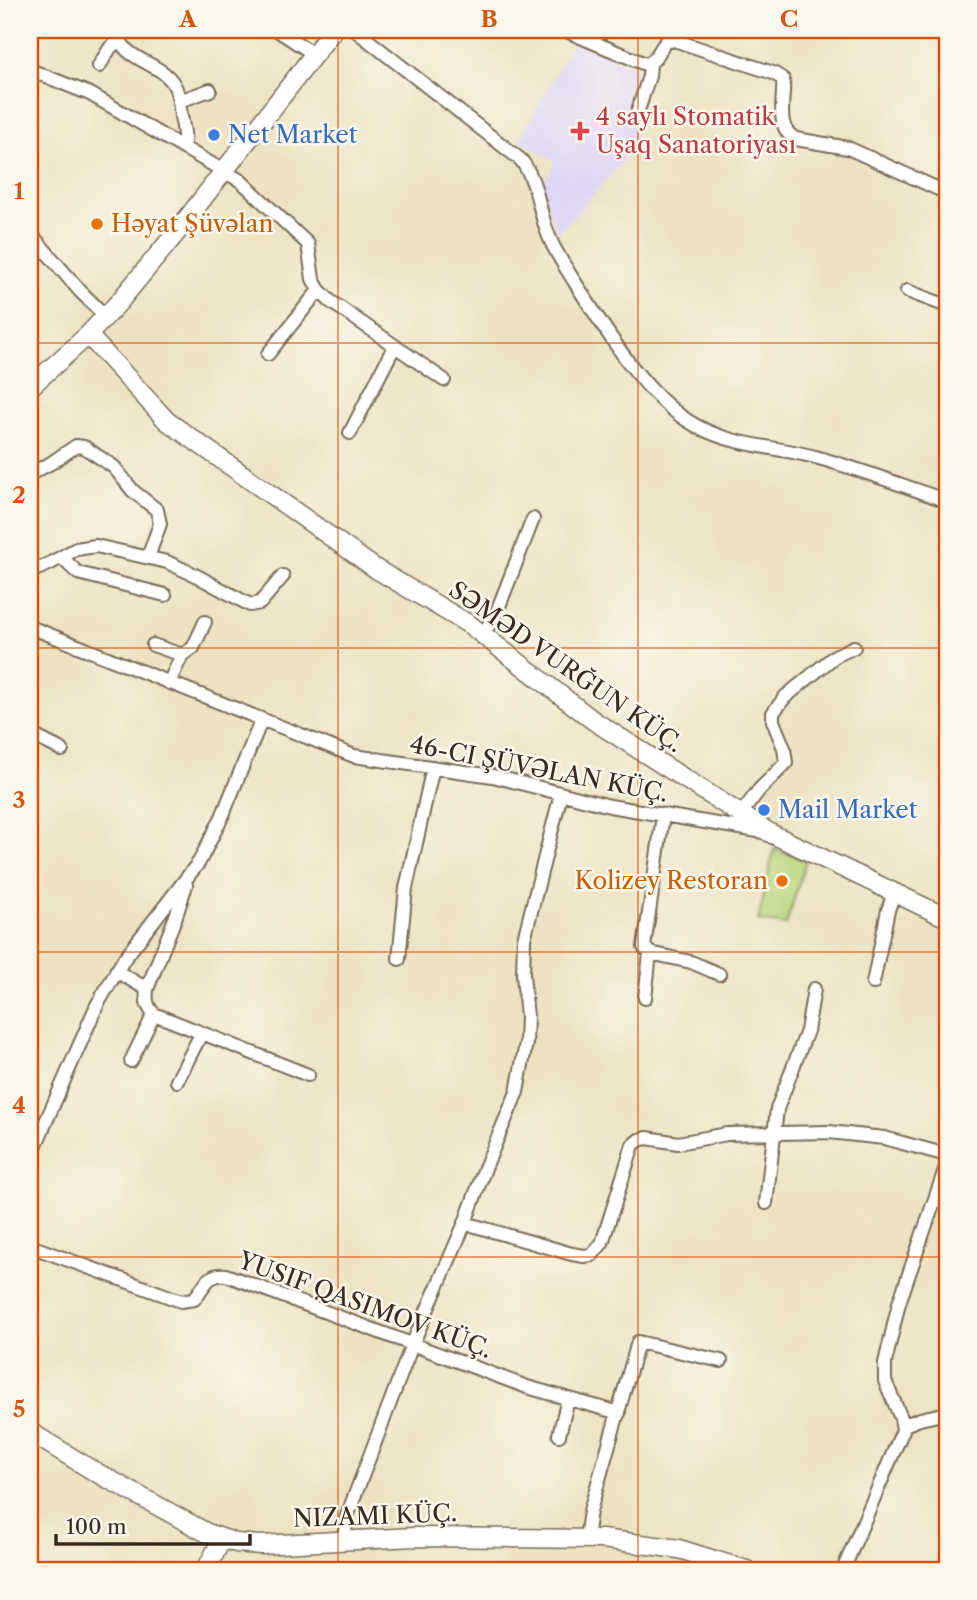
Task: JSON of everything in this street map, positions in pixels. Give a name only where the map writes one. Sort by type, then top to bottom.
[{"type":"street","points":[[277,30],[314,54]]},
{"type":"street","points":[[30,387],[106,317],[176,233],[333,30]]},
{"type":"street","points":[[355,30],[521,160],[533,179],[548,234],[558,254],[614,342],[647,383],[679,414],[728,440],[817,457],[947,500]]},
{"type":"street","points":[[564,30],[639,63],[650,64]]},
{"type":"street","points":[[99,66],[119,35]]},
{"type":"street","points":[[119,35],[125,50],[166,75],[176,89],[185,135],[183,148]]},
{"type":"street","points":[[636,117],[650,64],[666,42],[674,40],[773,73],[783,79],[782,126],[790,136],[848,148],[947,193]]},
{"type":"street","points":[[30,70],[90,94],[224,170],[253,190],[308,244],[313,279],[330,301],[444,380]]},
{"type":"street","points":[[178,101],[210,90]]},
{"type":"street","points":[[30,233],[106,317]]},
{"type":"street","points":[[268,354],[319,290]]},
{"type":"street","points":[[907,291],[947,306]]},
{"type":"street","name":"SƏMƏD VURĞUN KÜÇ.","points":[[88,335],[156,411],[178,429],[376,569],[483,634],[594,721],[769,833],[947,918]]},
{"type":"street","points":[[351,433],[394,347]]},
{"type":"street","points":[[30,474],[76,446],[84,447],[114,467],[128,486],[153,505],[160,517],[148,557]]},
{"type":"street","points":[[483,634],[496,614],[533,519]]},
{"type":"street","points":[[30,572],[85,546],[96,546],[148,557],[181,568],[250,605],[260,603],[283,576]]},
{"type":"street","points":[[62,558],[78,573],[165,595]]},
{"type":"street","points":[[169,682],[182,655],[193,648],[205,622]]},
{"type":"street","points":[[30,627],[354,756],[493,776],[663,816],[769,833]]},
{"type":"street","points":[[153,646],[182,655]]},
{"type":"street","points":[[740,815],[759,790],[786,764],[784,748],[772,721],[778,705],[835,656],[854,647]]},
{"type":"street","points":[[30,1158],[97,1005],[116,971],[188,878],[222,817],[261,720]]},
{"type":"street","points":[[30,734],[62,750]]},
{"type":"street","points":[[399,959],[407,888],[433,767]]},
{"type":"street","points":[[344,1539],[347,1516],[412,1345],[465,1223],[494,1144],[512,1107],[522,1071],[527,1017],[523,975],[524,939],[561,794]]},
{"type":"street","points":[[709,824],[719,802]]},
{"type":"street","points":[[663,816],[643,944],[650,953],[691,962],[719,974]]},
{"type":"street","points":[[188,878],[147,989],[146,1000],[154,1013],[308,1075]]},
{"type":"street","points":[[873,983],[894,893]]},
{"type":"street","points":[[645,998],[650,953]]},
{"type":"street","points":[[116,971],[147,989]]},
{"type":"street","points":[[766,1203],[777,1109],[807,1031],[814,989]]},
{"type":"street","points":[[131,1061],[154,1013]]},
{"type":"street","points":[[177,1081],[201,1034]]},
{"type":"street","points":[[465,1223],[572,1254],[592,1255],[602,1243],[633,1145],[648,1138],[678,1143],[727,1134],[829,1132],[864,1134],[947,1155]]},
{"type":"street","points":[[843,1570],[902,1436],[904,1425],[885,1381],[885,1363],[900,1303],[947,1164]]},
{"type":"street","points":[[30,1246],[181,1301],[194,1299],[209,1277],[226,1275],[412,1345],[568,1399],[619,1413]]},
{"type":"street","points":[[586,1538],[590,1511],[638,1342],[721,1361]]},
{"type":"street","points":[[559,1435],[568,1399]]},
{"type":"street","points":[[904,1425],[947,1413]]},
{"type":"street","name":"NIZAMI KÜÇ.","points":[[30,1432],[191,1525],[222,1539],[249,1545],[414,1537],[586,1538],[679,1549],[747,1570]]},
{"type":"street","points":[[206,1570],[222,1539]]},
{"type":"shaded area","name":"4 saylı Stomatik Uşaq Sanatoriyası","points":[[574,41],[637,68],[630,120],[638,122],[633,144],[619,166],[557,235],[541,182],[551,172],[555,161],[519,140]]},
{"type":"green space","points":[[774,849],[806,860],[786,925],[758,921]]},
{"type":"place","name":"4 saylı Stomatik Uşaq Sanatoriyası","points":[[580,131]]},
{"type":"place","name":"Net Market","points":[[214,135]]},
{"type":"place","name":"Həyat Şüvəlan","points":[[97,224]]},
{"type":"place","name":"Mail Market","points":[[764,810]]},
{"type":"place","name":"Kolizey Restoran","points":[[782,881]]}]
